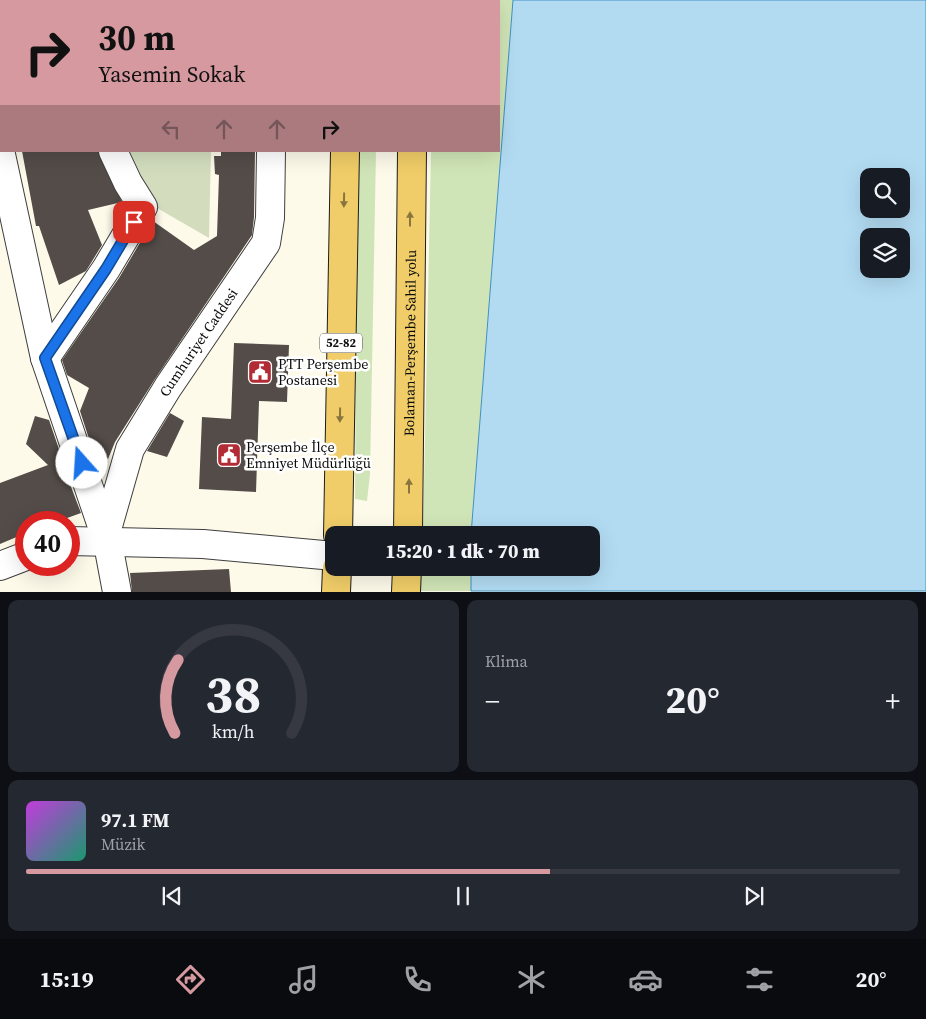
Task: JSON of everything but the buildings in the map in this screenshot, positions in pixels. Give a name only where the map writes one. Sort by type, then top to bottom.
[{"type":"main road","name":"52-82","points":[[338,526],[345,152]]},
{"type":"main road","name":"Bolaman-Perşembe Sahil yolu","points":[[408,526],[412,152]]},
{"type":"main road","points":[[336,592],[337,576]]},
{"type":"main road","points":[[406,592],[407,576]]},
{"type":"street","points":[[0,152],[45,358],[107,538],[117,592]]},
{"type":"street","points":[[45,358],[106,269],[143,207],[128,183],[113,152]]},
{"type":"street","name":"Cumhuriyet Caddesi","points":[[100,592],[107,538],[130,449],[168,387],[266,243],[270,218],[271,152]]},
{"type":"street","points":[[80,540],[107,538],[203,544],[325,555]]},
{"type":"street","points":[[0,566],[15,560]]},
{"type":"green space","points":[[500,0],[513,0],[472,526],[423,526],[431,152],[500,152]]},
{"type":"green space","points":[[122,152],[211,152],[209,238],[150,204]]},
{"type":"green space","points":[[357,152],[376,152],[370,474],[367,501],[355,499]]},
{"type":"green space","points":[[421,576],[471,576],[471,591],[420,591]]},
{"type":"water","points":[[513,0],[926,0],[926,591],[471,591],[471,576],[600,576],[600,526],[472,526]]},
{"type":"place","name":"PTT Perşembe Postanesi","points":[[260,372]]},
{"type":"place","name":"Perşembe İlçe Emniyet Müdürlüğü","points":[[229,455]]},
{"type":"route","points":[[82,463],[45,358],[106,269],[134,222]]}]
